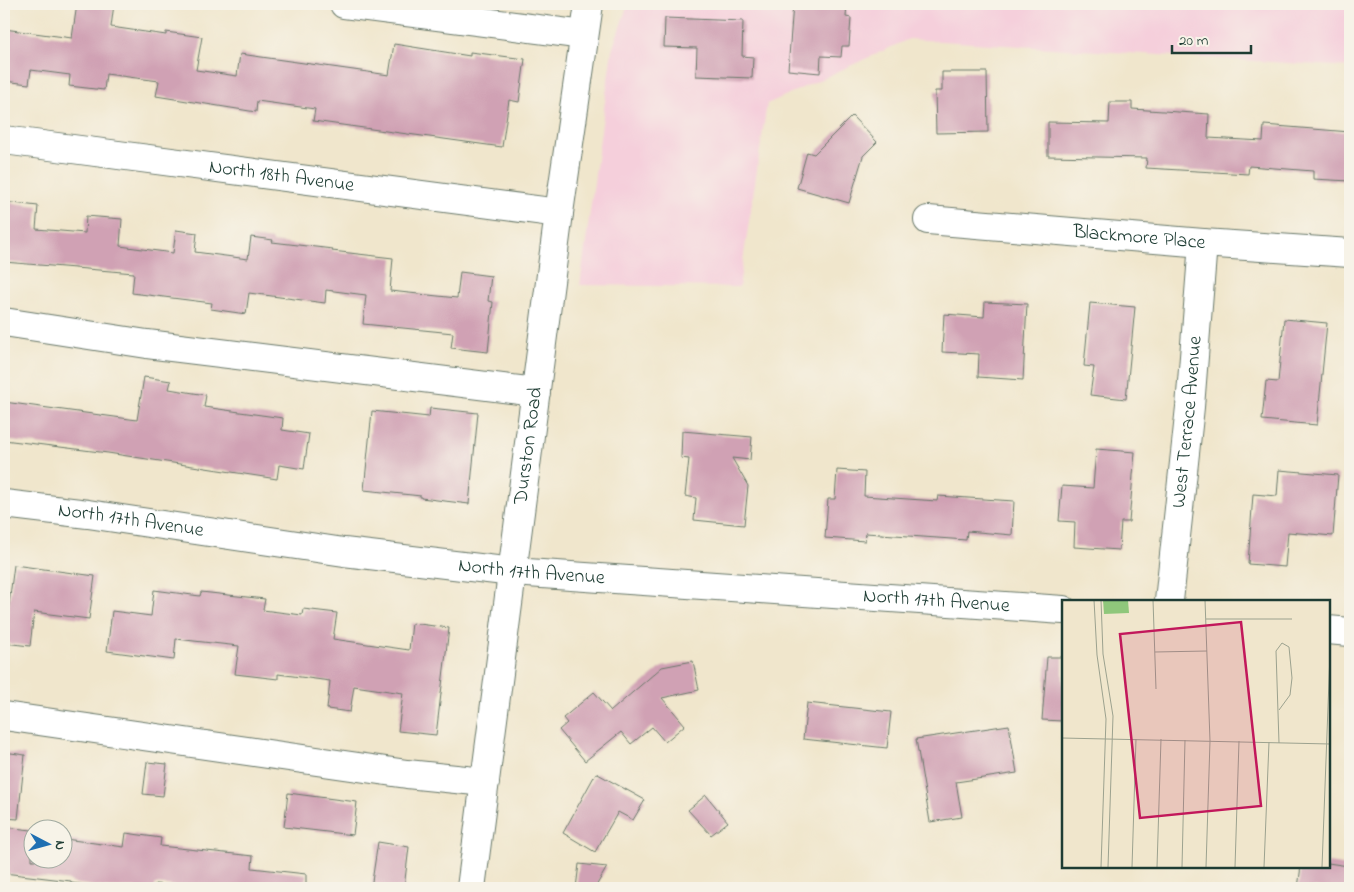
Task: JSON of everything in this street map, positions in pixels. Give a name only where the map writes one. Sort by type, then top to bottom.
[{"type":"street","points":[[344,4],[584,35]]},
{"type":"street","name":"Durston Road","points":[[471,888],[559,213],[589,4]]},
{"type":"street","name":"North 18th Avenue","points":[[4,140],[559,213]]},
{"type":"street","name":"Blackmore Place","points":[[928,220],[1350,253]]},
{"type":"street","name":"West Terrace Avenue","points":[[1169,600],[1190,407],[1203,243]]},
{"type":"street","points":[[4,322],[147,344],[536,392]]},
{"type":"street","name":"North 17th Avenue","points":[[4,504],[88,514],[344,552],[513,572],[1062,610]]},
{"type":"street","points":[[1329,630],[1350,632]]},
{"type":"street","points":[[4,716],[407,774],[485,782]]},
{"type":"shaded area","points":[[628,4],[1350,4],[1350,67],[909,39],[767,104],[739,287],[580,285],[612,50]]},
{"type":"building","points":[[77,4],[114,4],[111,27],[166,35],[166,32],[202,37],[196,70],[237,76],[240,54],[389,75],[394,44],[470,56],[470,52],[525,59],[519,102],[509,100],[502,147],[313,121],[315,109],[257,101],[256,112],[156,96],[159,81],[106,74],[104,90],[69,86],[70,75],[31,70],[29,84],[4,81],[4,29],[72,38]]},
{"type":"building","points":[[793,4],[847,4],[846,17],[851,18],[849,46],[842,46],[841,57],[821,56],[820,73],[788,70]]},
{"type":"building","points":[[665,18],[743,21],[742,56],[753,57],[752,78],[696,76],[697,48],[664,47]]},
{"type":"building","points":[[942,72],[987,72],[988,132],[936,133],[935,91],[942,91]]},
{"type":"building","points":[[1110,102],[1132,102],[1132,109],[1209,114],[1208,138],[1263,141],[1264,125],[1350,132],[1350,181],[1313,179],[1313,171],[1249,166],[1248,174],[1146,168],[1147,158],[1048,156],[1048,122],[1109,123]]},
{"type":"building","points":[[852,116],[877,142],[863,156],[849,203],[797,188],[807,152],[814,154]]},
{"type":"building","points":[[4,202],[38,206],[36,229],[85,233],[86,216],[122,219],[120,246],[173,253],[176,230],[197,233],[195,252],[248,259],[251,237],[273,240],[272,242],[333,249],[332,251],[393,258],[390,291],[457,298],[460,272],[491,276],[488,301],[493,302],[488,352],[451,348],[453,333],[363,324],[366,295],[326,290],[325,303],[249,293],[246,314],[211,309],[212,303],[132,293],[134,273],[4,262]]},
{"type":"building","points":[[985,302],[1027,304],[1023,380],[978,377],[979,354],[942,352],[944,314],[984,317]]},
{"type":"building","points":[[1090,303],[1135,307],[1126,399],[1090,395],[1094,367],[1084,366]]},
{"type":"building","points":[[1284,319],[1327,323],[1317,425],[1262,420],[1266,381],[1278,382]]},
{"type":"building","points":[[144,377],[171,381],[169,389],[206,395],[204,407],[283,418],[282,430],[309,434],[304,469],[279,465],[277,479],[108,453],[4,440],[4,402],[137,420]]},
{"type":"building","points":[[430,408],[478,413],[469,504],[421,498],[421,496],[364,490],[372,411],[429,417]]},
{"type":"building","points":[[682,431],[752,437],[750,460],[732,458],[748,486],[744,525],[694,520],[696,498],[685,496],[689,459],[681,458]]},
{"type":"building","points":[[1096,449],[1135,452],[1129,522],[1121,522],[1119,550],[1074,547],[1075,522],[1059,521],[1062,486],[1093,488]]},
{"type":"building","points":[[837,470],[865,472],[864,496],[937,501],[938,496],[1014,501],[1012,535],[967,531],[966,540],[866,533],[865,541],[825,538],[828,499],[835,499]]},
{"type":"building","points":[[1279,470],[1338,475],[1333,536],[1288,532],[1285,567],[1248,564],[1253,494],[1277,496]]},
{"type":"building","points":[[14,565],[95,576],[89,619],[34,612],[30,646],[4,643]]},
{"type":"building","points":[[154,590],[200,596],[201,592],[265,599],[263,610],[302,615],[303,609],[337,613],[333,639],[409,650],[412,623],[449,628],[436,735],[398,731],[403,693],[354,686],[350,712],[327,709],[330,681],[278,674],[278,679],[235,674],[239,646],[176,639],[174,660],[107,651],[112,611],[151,616]]},
{"type":"building","points":[[1047,657],[1062,657],[1062,721],[1042,720]]},
{"type":"building","points":[[693,661],[699,690],[662,698],[685,725],[665,742],[652,727],[631,744],[621,732],[585,761],[559,730],[567,723],[563,718],[594,692],[611,711],[662,667]]},
{"type":"building","points":[[807,703],[891,712],[887,748],[803,739]]},
{"type":"building","points":[[1009,725],[1017,773],[956,782],[962,817],[930,822],[916,739]]},
{"type":"building","points":[[4,752],[25,755],[18,819],[4,818]]},
{"type":"building","points":[[147,762],[167,764],[163,796],[143,794]]},
{"type":"building","points":[[596,773],[645,800],[633,820],[618,812],[595,852],[563,833]]},
{"type":"building","points":[[288,793],[357,802],[353,835],[284,827]]},
{"type":"building","points":[[706,795],[728,822],[711,835],[688,810]]},
{"type":"building","points":[[4,827],[22,829],[22,870],[72,870],[72,840],[124,847],[126,833],[161,838],[160,846],[253,856],[252,868],[306,874],[306,888],[194,888],[155,884],[155,888],[108,888],[71,883],[71,881],[4,873]]},
{"type":"building","points":[[378,842],[409,847],[404,888],[371,888]]},
{"type":"building","points":[[1329,863],[1348,866],[1346,888],[1298,888],[1301,867],[1329,867]]},
{"type":"building","points":[[579,864],[607,867],[595,888],[576,888]]}]
